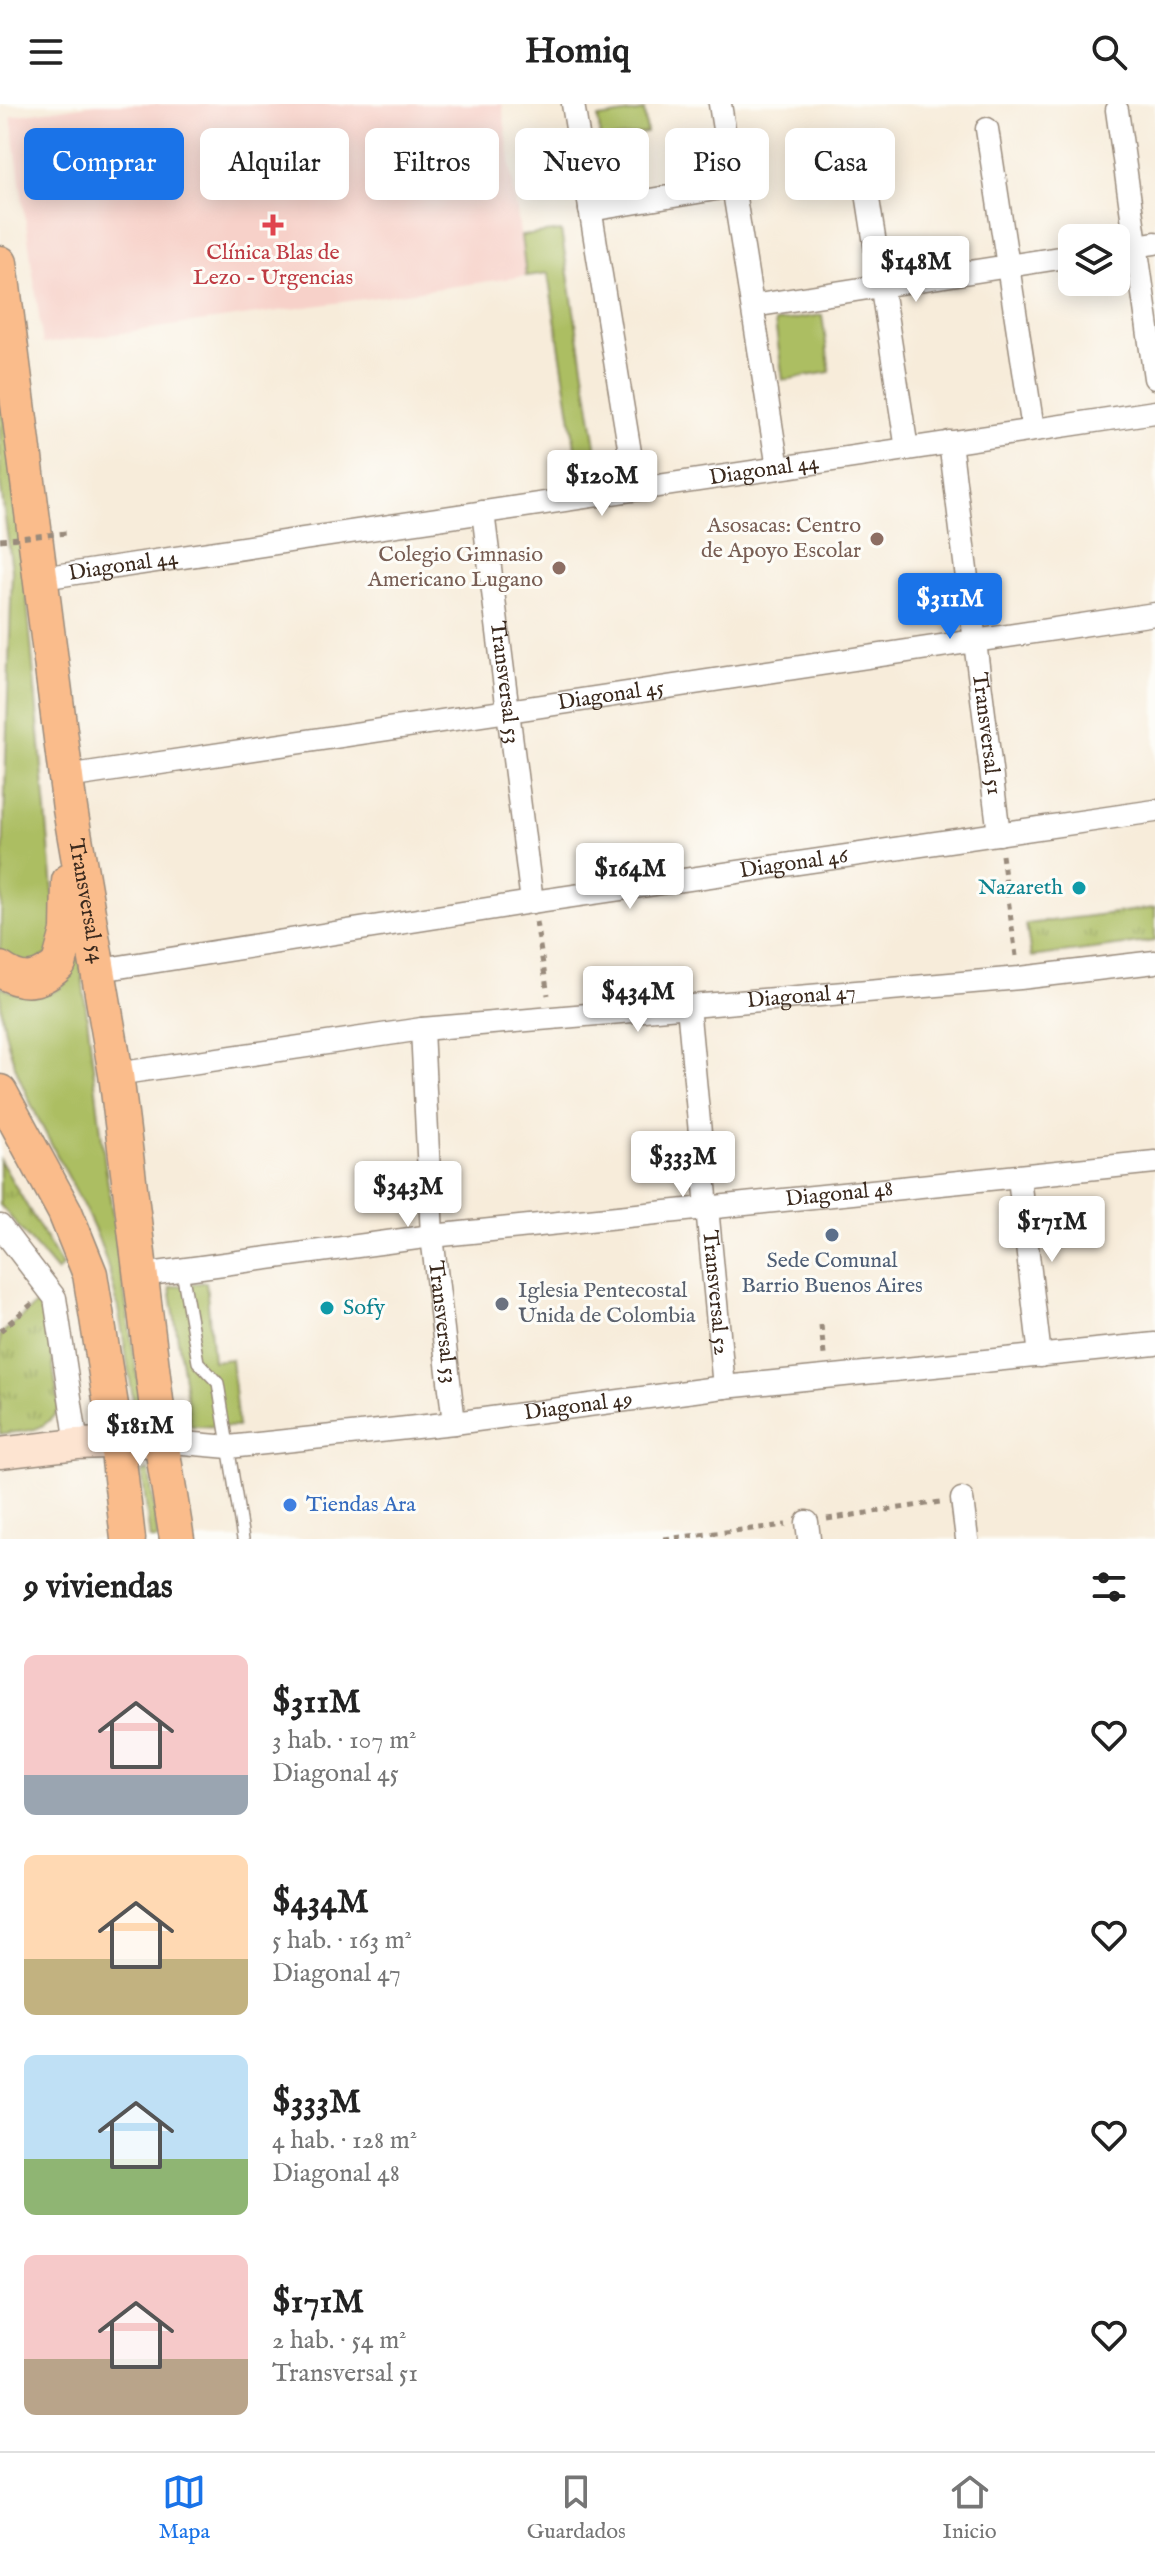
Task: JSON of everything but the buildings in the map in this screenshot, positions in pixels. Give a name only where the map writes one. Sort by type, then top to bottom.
[{"type":"main road","name":"Transversal 54","points":[[0,263],[25,478],[42,578],[69,793],[116,1074],[161,1441],[177,1539]]},
{"type":"main road","points":[[0,969],[22,980],[37,979],[59,964],[65,951],[69,793]]},
{"type":"main road","points":[[0,1092],[65,1212],[90,1274],[117,1443],[128,1539]]},
{"type":"street","points":[[573,104],[636,489]]},
{"type":"street","points":[[720,104],[724,128]]},
{"type":"street","points":[[1117,110],[1155,378]]},
{"type":"street","points":[[987,129],[1033,429]]},
{"type":"street","points":[[590,210],[665,198]]},
{"type":"street","points":[[736,200],[778,468]]},
{"type":"street","points":[[868,200],[907,449]]},
{"type":"street","points":[[753,306],[1058,258]]},
{"type":"street","name":"Diagonal 44","points":[[42,578],[1155,412]]},
{"type":"street","name":"Transversal 51","points":[[950,442],[999,834]]},
{"type":"street","name":"Transversal 53","points":[[483,512],[532,902]]},
{"type":"street","name":"Diagonal 45","points":[[69,793],[508,709],[1155,614]]},
{"type":"street","name":"Diagonal 46","points":[[100,970],[532,902],[1155,811]]},
{"type":"street","name":"Diagonal 47","points":[[116,1074],[422,1029],[1020,978],[1155,962]]},
{"type":"street","name":"Transversal 52","points":[[688,1006],[724,1387]]},
{"type":"street","name":"Transversal 53","points":[[422,1029],[432,1236],[454,1423]]},
{"type":"street","name":"Diagonal 48","points":[[142,1275],[432,1236],[1155,1162]]},
{"type":"street","points":[[1019,1178],[1040,1356]]},
{"type":"street","points":[[0,1226],[55,1298],[77,1444]]},
{"type":"street","name":"Diagonal 49","points":[[0,1453],[77,1444],[161,1441],[229,1447],[454,1423],[724,1387],[1155,1344]]},
{"type":"street","points":[[962,1499],[967,1539]]},
{"type":"lane","points":[[182,1271],[198,1362],[218,1383],[243,1539]]},
{"type":"path","points":[[0,540],[66,533]]},
{"type":"path","points":[[999,834],[1020,978]]},
{"type":"path","points":[[532,902],[551,1018]]},
{"type":"path","points":[[0,1331],[50,1288]]},
{"type":"path","points":[[664,1539],[808,1531],[962,1499]]},
{"type":"shaded area","name":"Clínica Blas de Lezo - Urgencias","points":[[96,104],[502,104],[526,276],[43,344],[11,116]]},
{"type":"green space","points":[[644,111],[646,128],[599,128],[598,118]]},
{"type":"green space","points":[[561,231],[601,476],[580,479],[548,273],[526,276],[521,236]]},
{"type":"green space","points":[[822,315],[830,372],[783,380],[775,322]]},
{"type":"green space","points":[[0,381],[24,565],[57,949],[30,965],[9,960],[0,950],[12,570],[0,481]]},
{"type":"green space","points":[[1155,908],[1155,941],[1031,957],[1026,924]]},
{"type":"green space","points":[[77,934],[105,1164],[144,1422],[137,1423],[118,1306],[106,1260],[84,1207],[22,1084],[3,1019],[0,985],[29,996],[59,989],[67,982],[73,968]]},
{"type":"green space","points":[[0,1160],[62,1266],[57,1272],[0,1205]]},
{"type":"green space","points":[[206,1282],[213,1361],[231,1359],[238,1427],[191,1426],[170,1287]]},
{"type":"green space","points":[[44,1297],[59,1409],[40,1427],[0,1434],[0,1335]]},
{"type":"green space","points":[[149,1470],[158,1539],[150,1539],[142,1472]]},
{"type":"place","name":"Clínica Blas de Lezo - Urgencias","points":[[273,225]]},
{"type":"place","name":"Asosacas: Centro de Apoyo Escolar","points":[[877,539]]},
{"type":"place","name":"Colegio Gimnasio Americano Lugano","points":[[559,568]]},
{"type":"place","name":"Nazareth","points":[[1079,888]]},
{"type":"place","name":"Sede Comunal Barrio Buenos Aires","points":[[832,1235]]},
{"type":"place","name":"Iglesia Pentecostal Unida de Colombia","points":[[502,1304]]},
{"type":"place","name":"Sofy","points":[[327,1308]]},
{"type":"place","name":"Tiendas Ara","points":[[290,1505]]}]
